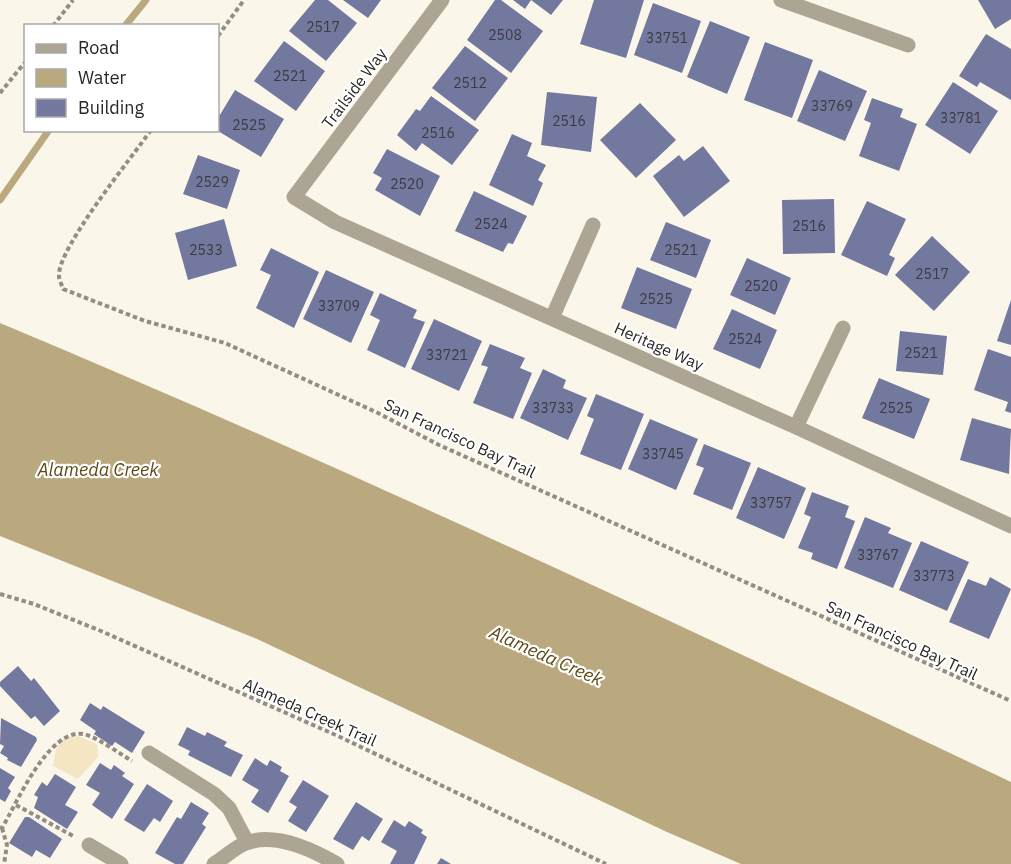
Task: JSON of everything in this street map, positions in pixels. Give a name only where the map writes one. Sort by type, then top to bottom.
[{"type":"street","name":"Trailside Way","points":[[294,197],[442,0]]},
{"type":"street","points":[[782,0],[908,45]]},
{"type":"street","name":"Heritage Way","points":[[294,197],[335,222],[796,426],[1011,526]]},
{"type":"street","points":[[552,318],[592,225]]},
{"type":"street","points":[[796,426],[843,328]]},
{"type":"street","points":[[149,753],[214,794],[229,808],[247,843]]},
{"type":"street","points":[[214,864],[247,843],[281,841],[321,854],[338,864]]},
{"type":"street","points":[[89,845],[121,864]]},
{"type":"path","points":[[55,24],[73,0]]},
{"type":"path","points":[[219,35],[244,0]]},
{"type":"path","points":[[0,93],[24,63]]},
{"type":"path","name":"San Francisco Bay Trail","points":[[150,132],[102,197],[66,254],[59,275],[63,289],[145,321],[225,343],[378,413],[439,445],[1011,701]]},
{"type":"path","name":"Alameda Creek Trail","points":[[0,594],[34,604],[101,631],[338,736],[606,864]]},
{"type":"path","points":[[4,864],[7,845],[1,827],[49,748],[64,738],[83,734],[135,763],[149,753]]},
{"type":"path","points":[[16,805],[89,845]]},
{"type":"shaded area","points":[[78,736],[97,744],[98,757],[78,779],[53,766],[56,749],[64,738]]},
{"type":"water","name":"Alameda Creek","points":[[0,323],[128,377],[508,546],[1011,782],[1011,864],[741,864],[667,832],[257,639],[0,536]]},
{"type":"building","points":[[315,0],[328,0],[357,23],[326,61],[289,31]]},
{"type":"building","points":[[343,0],[381,0],[368,18]]},
{"type":"building","points":[[495,0],[501,0],[543,31],[511,73],[467,40]]},
{"type":"building","points":[[513,0],[531,0],[525,9]]},
{"type":"building","points":[[531,0],[563,0],[551,15]]},
{"type":"building","points":[[594,0],[644,0],[626,58],[580,44]]},
{"type":"building","points":[[978,0],[1011,0],[1011,19],[995,29]]},
{"type":"building","points":[[653,3],[701,21],[682,73],[634,55]]},
{"type":"building","points":[[710,21],[750,37],[727,94],[687,77]]},
{"type":"building","points":[[986,34],[1011,49],[1011,100],[980,82],[977,87],[959,76]]},
{"type":"building","points":[[284,41],[325,71],[296,111],[254,81]]},
{"type":"building","points":[[765,42],[813,60],[792,118],[744,100]]},
{"type":"building","points":[[465,46],[508,78],[475,121],[432,88]]},
{"type":"building","points":[[819,70],[867,91],[845,141],[797,121]]},
{"type":"building","points":[[953,82],[998,111],[970,154],[925,125]]},
{"type":"building","points":[[235,90],[284,119],[261,157],[219,132],[219,116]]},
{"type":"building","points":[[547,92],[597,97],[591,152],[541,145]]},
{"type":"building","points":[[431,96],[479,130],[452,165],[422,143],[416,151],[397,135],[416,109],[420,111]]},
{"type":"building","points":[[872,98],[903,109],[900,117],[917,124],[899,171],[859,156],[871,123],[864,120]]},
{"type":"building","points":[[640,103],[676,140],[636,178],[600,140]]},
{"type":"building","points":[[512,134],[532,143],[527,156],[546,165],[538,180],[543,183],[533,206],[489,185]]},
{"type":"building","points":[[703,146],[730,181],[684,217],[653,176],[679,155],[684,161]]},
{"type":"building","points":[[387,149],[440,176],[420,216],[375,190],[382,178],[373,173]]},
{"type":"building","points":[[198,155],[240,170],[227,209],[183,194]]},
{"type":"building","points":[[474,191],[527,216],[513,244],[508,243],[503,252],[455,231]]},
{"type":"building","points":[[834,199],[835,253],[783,254],[782,200]]},
{"type":"building","points":[[867,201],[906,219],[889,255],[895,258],[887,276],[841,255]]},
{"type":"building","points":[[224,219],[237,266],[188,280],[175,233]]},
{"type":"building","points":[[666,222],[711,240],[696,278],[650,260]]},
{"type":"building","points":[[932,236],[970,272],[934,311],[895,275]]},
{"type":"building","points":[[271,248],[319,272],[294,328],[256,308],[271,275],[260,270]]},
{"type":"building","points":[[747,258],[791,278],[775,315],[730,295]]},
{"type":"building","points":[[637,267],[692,289],[676,329],[621,308]]},
{"type":"building","points":[[326,270],[374,292],[351,343],[303,319]]},
{"type":"building","points":[[380,293],[417,310],[413,318],[425,322],[405,368],[367,350],[380,320],[370,315]]},
{"type":"building","points":[[1011,300],[1011,345],[997,341]]},
{"type":"building","points":[[732,309],[777,330],[760,369],[713,349]]},
{"type":"building","points":[[434,319],[482,341],[459,391],[411,369]]},
{"type":"building","points":[[900,331],[947,336],[943,375],[896,371]]},
{"type":"building","points":[[490,344],[525,358],[520,368],[532,373],[513,419],[473,403],[488,367],[481,365]]},
{"type":"building","points":[[988,349],[1011,357],[1011,413],[1005,411],[1008,402],[974,390]]},
{"type":"building","points":[[543,369],[566,380],[563,388],[587,398],[568,440],[520,418]]},
{"type":"building","points":[[879,378],[930,399],[914,439],[862,418]]},
{"type":"building","points":[[596,394],[644,414],[621,470],[580,454],[594,419],[587,416]]},
{"type":"building","points":[[972,418],[1011,429],[1009,474],[960,460]]},
{"type":"building","points":[[650,419],[698,439],[676,490],[628,469]]},
{"type":"building","points":[[704,444],[751,463],[732,510],[693,494],[704,468],[696,465]]},
{"type":"building","points":[[758,467],[806,488],[784,539],[736,518]]},
{"type":"building","points":[[812,492],[849,506],[845,517],[855,521],[837,569],[811,559],[813,553],[798,548],[811,517],[804,514]]},
{"type":"building","points":[[865,517],[891,528],[888,533],[912,543],[893,588],[844,568]]},
{"type":"building","points":[[921,541],[969,562],[947,611],[899,590]]},
{"type":"building","points":[[990,577],[1011,589],[989,639],[949,622],[968,579],[986,586]]},
{"type":"building","points":[[18,666],[31,681],[34,678],[60,711],[44,726],[35,716],[31,719],[0,686],[0,682]]},
{"type":"building","points":[[90,703],[101,710],[103,706],[145,732],[132,753],[115,742],[112,746],[94,734],[96,731],[80,720]]},
{"type":"building","points":[[1,718],[36,737],[37,740],[21,767],[7,760],[8,758],[0,753],[4,746],[0,744]]},
{"type":"building","points":[[187,727],[205,736],[207,732],[227,742],[224,746],[243,755],[231,777],[188,755],[190,751],[178,745]]},
{"type":"building","points":[[255,758],[267,766],[270,760],[282,767],[280,771],[289,776],[268,813],[251,802],[259,790],[242,780]]},
{"type":"building","points":[[100,763],[111,770],[114,765],[125,773],[122,776],[134,784],[112,819],[92,805],[100,793],[86,785]]},
{"type":"building","points":[[0,768],[15,777],[8,788],[11,791],[5,802],[0,799]]},
{"type":"building","points":[[55,774],[76,787],[65,805],[78,812],[67,829],[34,808],[38,797],[34,795],[42,782],[47,786]]},
{"type":"building","points":[[303,780],[329,796],[306,832],[288,821],[297,807],[289,802]]},
{"type":"building","points":[[147,784],[173,801],[160,822],[154,818],[144,832],[124,820]]},
{"type":"building","points":[[191,802],[209,813],[202,824],[206,827],[183,864],[175,864],[155,853],[177,817],[181,819]]},
{"type":"building","points":[[356,802],[383,819],[369,841],[362,836],[353,850],[333,839]]},
{"type":"building","points":[[25,817],[29,817],[62,839],[50,858],[36,850],[32,857],[9,843]]},
{"type":"building","points":[[394,820],[405,827],[409,821],[423,830],[421,833],[427,837],[414,864],[390,864],[397,851],[381,842]]},
{"type":"building","points":[[441,858],[451,864],[437,864]]},
{"type":"waterway","points":[[127,24],[146,0]]},
{"type":"waterway","points":[[0,200],[48,132]]}]
